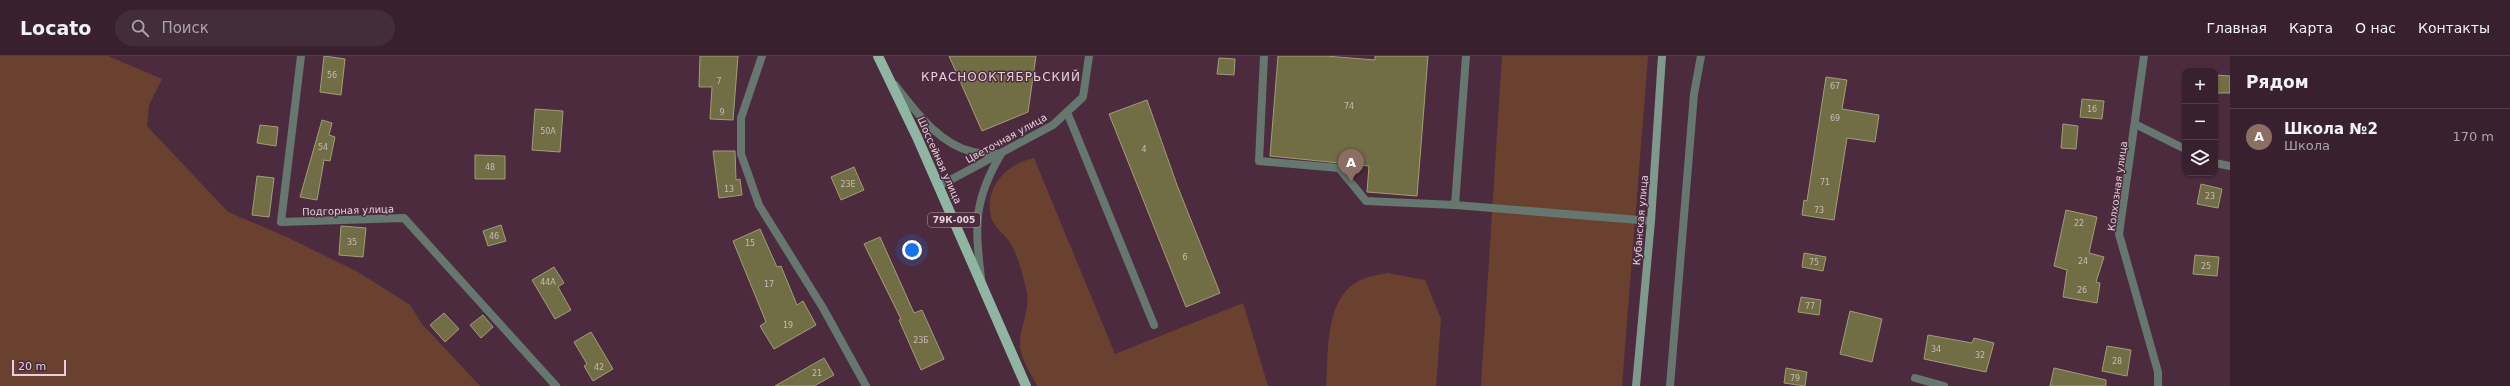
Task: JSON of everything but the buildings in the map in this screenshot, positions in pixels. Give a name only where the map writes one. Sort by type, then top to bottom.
[{"type":"main road","name":"Шоссейная улица","points":[[878,56],[890,78],[939,186],[1026,386]]},
{"type":"main road","name":"Кубанская улица","points":[[1636,386],[1651,221],[1662,56]]},
{"type":"street","name":"Подгорная улица","points":[[301,56],[281,222],[404,218],[556,386]]},
{"type":"street","points":[[762,56],[741,118],[741,154],[759,205],[823,308],[866,386]]},
{"type":"street","name":"Цветочная улица","points":[[939,186],[1053,125],[1083,97],[1089,56]]},
{"type":"street","points":[[1264,56],[1259,161],[1339,168],[1366,201],[1455,205],[1651,221]]},
{"type":"street","points":[[1455,205],[1466,56]]},
{"type":"street","points":[[1670,386],[1694,94],[1701,56]]},
{"type":"street","name":"Колхозная улица","points":[[2144,56],[2119,234],[2158,372],[2158,386]]},
{"type":"street","points":[[890,78],[917,114],[955,146],[974,153],[1001,154],[988,175],[981,195],[976,217],[981,282]]},
{"type":"street","points":[[1067,112],[1154,325]]},
{"type":"street","points":[[2135,124],[2182,147]]},
{"type":"street","points":[[2218,164],[2230,166]]},
{"type":"street","points":[[1915,378],[1944,386]]},
{"type":"shaded area","points":[[0,56],[108,56],[162,79],[149,105],[147,126],[228,212],[289,238],[358,272],[410,305],[422,324],[480,386],[0,386]]},
{"type":"shaded area","points":[[1502,56],[1648,56],[1622,386],[1481,386]]},
{"type":"shaded area","points":[[1034,158],[1115,354],[1243,303],[1268,386],[1037,386],[1024,362],[1020,347],[1021,333],[1028,299],[1024,281],[1012,246],[992,221],[990,211],[992,192],[1002,176],[1016,165]]},
{"type":"shaded area","points":[[1388,273],[1425,280],[1441,319],[1436,386],[1326,386],[1330,330],[1338,303],[1345,292],[1355,283],[1375,275]]},
{"type":"place","name":"Школа №2","points":[[1351,182]]},
{"type":"district","name":"КРАСНООКТЯБРЬСКИЙ","points":[[1001,77]]}]
